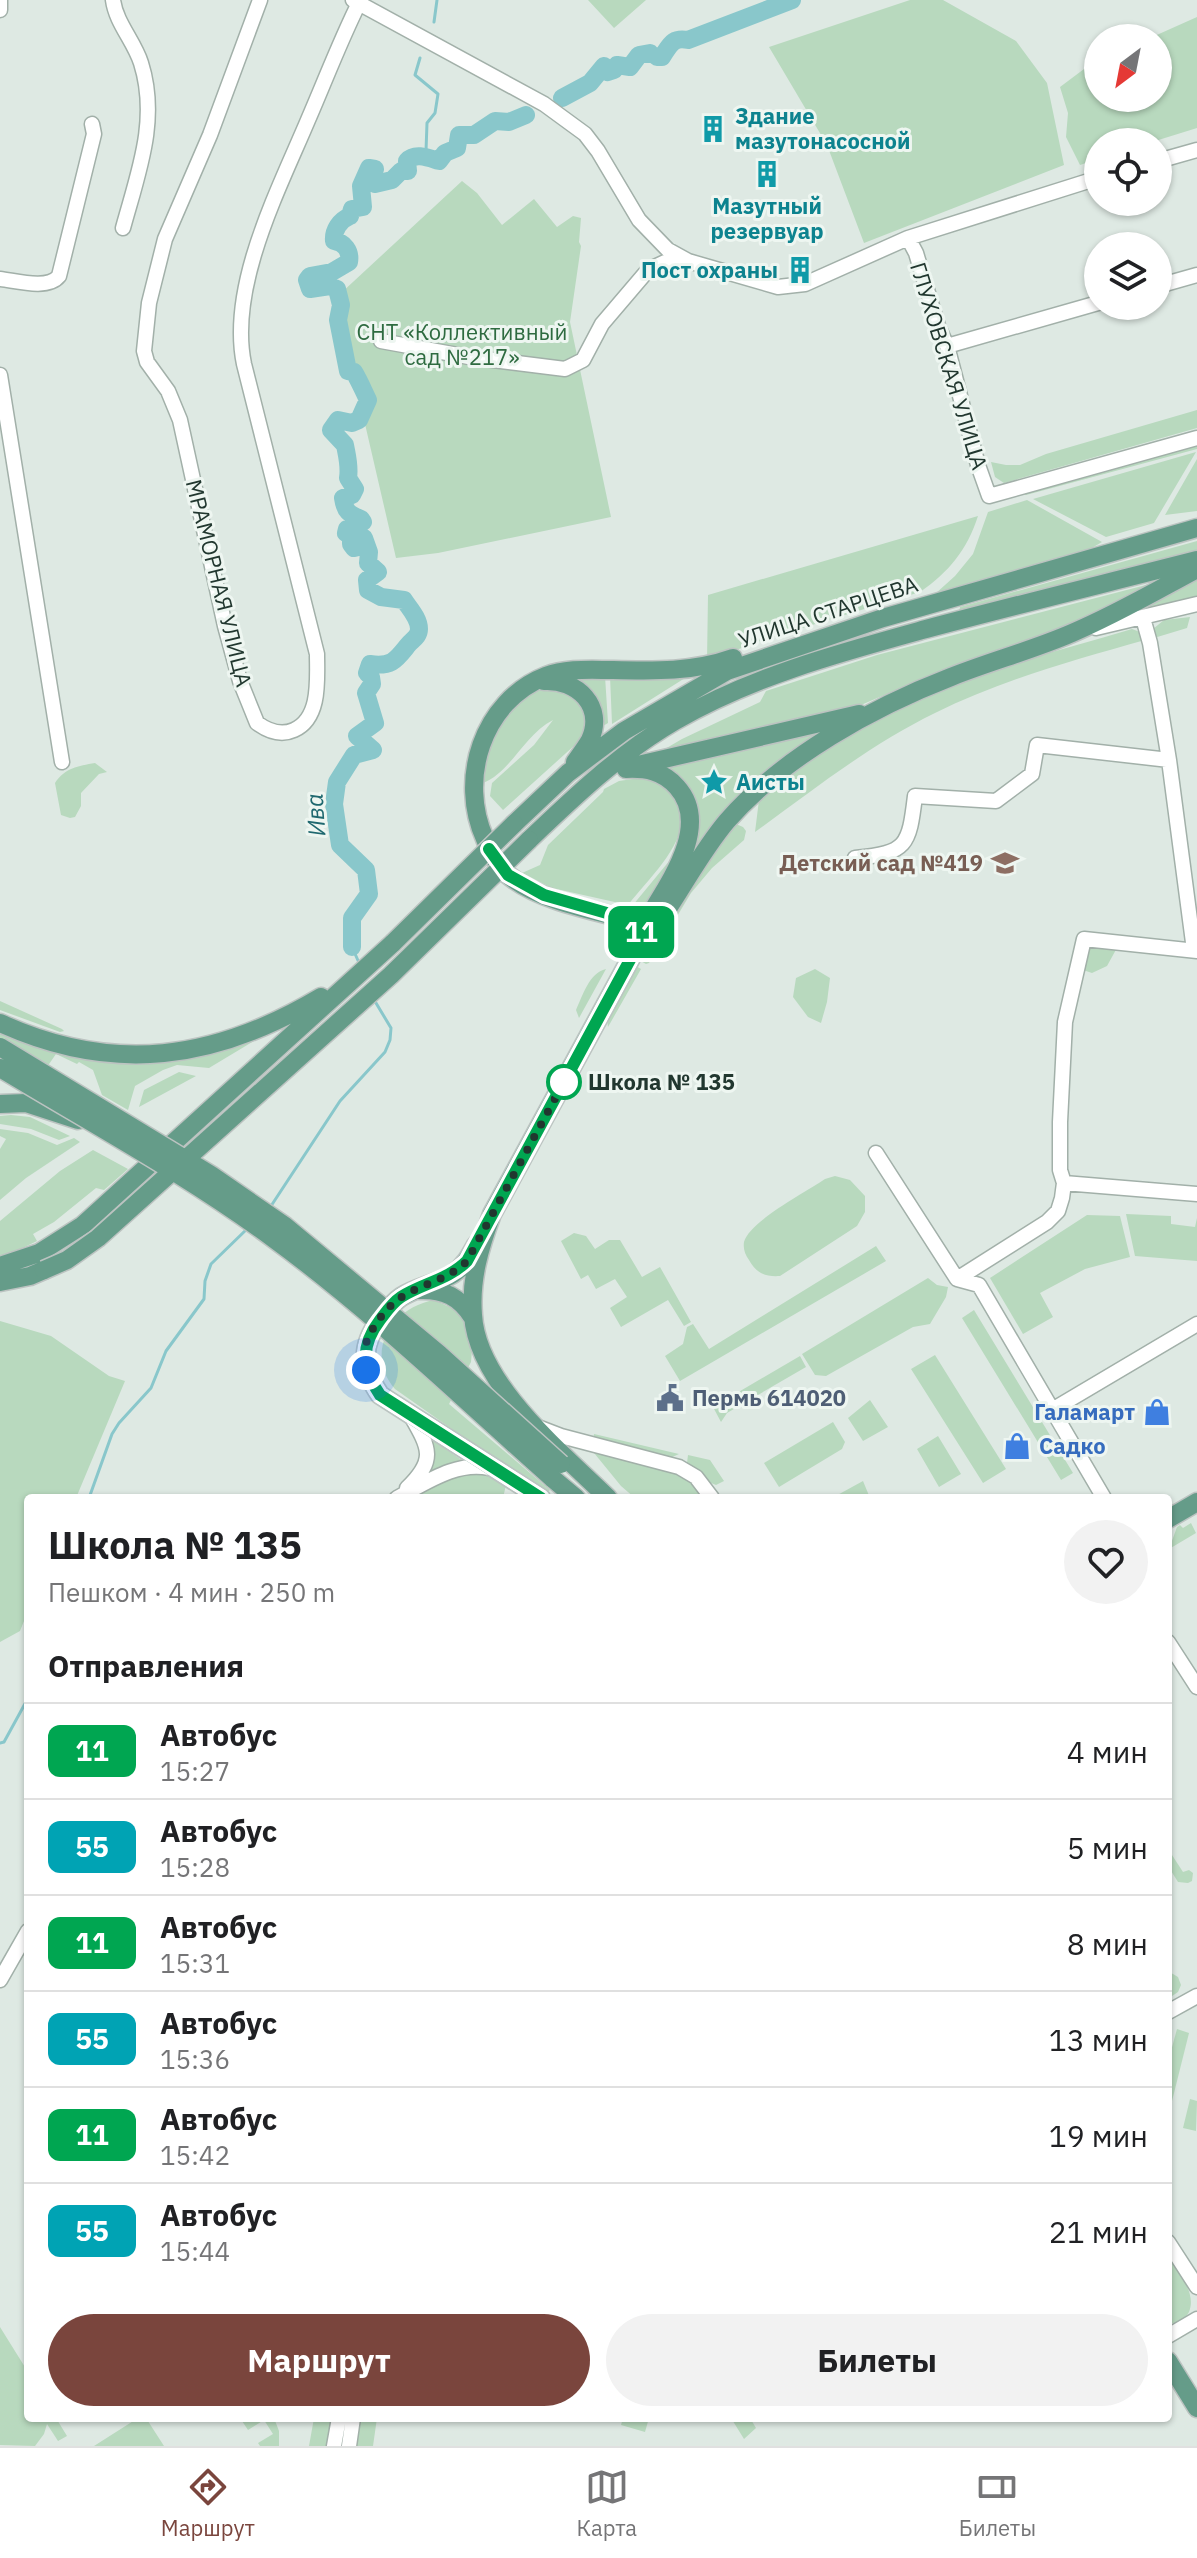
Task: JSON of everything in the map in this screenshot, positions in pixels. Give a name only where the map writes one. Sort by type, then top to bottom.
[{"type":"main road","name":"УЛИЦА СТАРЦЕВА","points":[[362,970],[568,773],[624,731],[692,689],[727,671],[821,637],[1197,528]]},
{"type":"main road","name":"УЛИЦА СТАРЦЕВА","points":[[42,1261],[67,1260],[98,1238],[391,975],[584,787],[630,750],[673,722],[738,688],[779,672],[896,637],[1197,560]]},
{"type":"main road","points":[[631,958],[664,915],[712,840],[751,798],[815,747],[873,711],[954,676],[1074,633],[1197,569]]},
{"type":"main road","points":[[664,915],[645,924],[544,895],[508,875],[488,848],[476,816],[473,797],[476,761],[498,713],[526,687],[545,677],[573,670],[695,668],[767,645],[821,637]]},
{"type":"main road","points":[[526,687],[546,681],[565,683],[580,691],[589,701],[593,730],[568,773]]},
{"type":"main road","points":[[584,787],[626,769],[873,711]]},
{"type":"main road","points":[[535,1494],[380,1395],[366,1370],[364,1349],[372,1331],[400,1298],[455,1273],[471,1253],[631,958],[645,924],[668,888],[684,850],[689,812],[681,791],[664,776],[644,769],[626,769]]},
{"type":"main road","points":[[0,1023],[67,1046],[122,1055],[184,1051],[259,1030],[362,970]]},
{"type":"main road","points":[[0,1282],[30,1276],[42,1261],[362,970]]},
{"type":"main road","points":[[0,1047],[211,1175],[285,1226],[439,1354],[556,1471],[573,1494]]},
{"type":"main road","points":[[0,1068],[276,1240],[556,1471],[599,1494]]},
{"type":"main road","points":[[0,1104],[26,1103],[100,1128]]},
{"type":"main road","points":[[492,1214],[475,1272],[473,1318],[485,1359],[534,1426],[603,1494]]},
{"type":"main road","points":[[0,1266],[42,1261]]},
{"type":"main road","points":[[416,1291],[449,1294],[459,1300],[473,1318]]},
{"type":"main road","points":[[1172,1505],[1197,1490]]},
{"type":"main road","points":[[1172,1517],[1197,1502]]},
{"type":"main road","points":[[1172,2367],[1197,2408]]},
{"type":"street","points":[[0,0],[0,10]]},
{"type":"street","points":[[113,0],[119,20],[141,62],[149,106],[144,153],[123,228]]},
{"type":"street","name":"МРАМОРНАЯ УЛИЦА","points":[[260,0],[210,135],[165,239],[149,303],[144,351],[150,369],[172,397],[180,420],[240,681],[257,723],[279,733],[295,730],[306,722],[311,713],[317,679],[317,654],[244,364],[239,336],[241,310],[247,277],[259,241],[356,2]]},
{"type":"street","points":[[356,2],[570,120],[598,151],[639,220],[660,242],[678,256],[752,281],[789,287],[812,281],[908,238],[1084,182]]},
{"type":"street","points":[[0,279],[46,283],[55,281],[59,276],[94,134],[92,124]]},
{"type":"street","points":[[1172,157],[1197,150]]},
{"type":"street","name":"ГЛУХОВСКАЯ УЛИЦА","points":[[908,238],[916,253],[947,346],[989,496],[1197,438]]},
{"type":"street","points":[[381,341],[469,357],[565,369],[583,360],[602,324],[648,270],[678,256]]},
{"type":"street","points":[[1172,282],[1197,275]]},
{"type":"street","points":[[947,346],[1084,307]]},
{"type":"street","points":[[0,375],[62,762]]},
{"type":"street","points":[[1074,633],[1197,604]]},
{"type":"street","points":[[957,1279],[1047,1222],[1058,1211],[1064,1183],[1060,1170],[1060,1122],[1065,1022],[1084,939],[1195,950],[1169,760],[1143,618]]},
{"type":"street","points":[[855,858],[878,856],[899,849],[911,834],[915,796],[996,801],[1032,774],[1037,745],[1169,760]]},
{"type":"street","points":[[876,1153],[957,1279],[979,1285],[1102,1494]]},
{"type":"street","points":[[1064,1183],[1197,1194]]},
{"type":"street","points":[[1052,1410],[1197,1324]]},
{"type":"street","points":[[401,1494],[422,1472],[428,1455],[427,1442],[411,1416]]},
{"type":"street","points":[[534,1426],[679,1467],[696,1477],[709,1494]]},
{"type":"street","points":[[405,1494],[454,1469],[476,1465],[494,1469]]},
{"type":"street","points":[[1172,1648],[1197,1687]]},
{"type":"street","points":[[0,1980],[24,1938]]},
{"type":"street","points":[[1172,2010],[1197,1996]]},
{"type":"street","points":[[1172,2248],[1197,2287]]},
{"type":"street","points":[[1172,2334],[1197,2319]]},
{"type":"street","points":[[334,2446],[338,2422]]},
{"type":"street","points":[[349,2446],[352,2422]]},
{"type":"green space","points":[[588,0],[646,0],[614,28]]},
{"type":"green space","points":[[910,0],[943,0],[1016,41],[1047,83],[1064,165],[864,243],[827,145],[769,47]]},
{"type":"green space","points":[[1197,17],[1197,128],[1172,136],[1172,128],[1084,128],[1084,164],[1080,165],[1066,137],[1068,113],[1060,87],[1084,69],[1084,112],[1172,112],[1172,28]]},
{"type":"green space","name":"СНТ «Коллективный сад №217»","points":[[462,181],[477,193],[502,225],[534,199],[557,227],[573,216],[581,218],[581,246],[570,322],[611,517],[438,553],[396,558],[365,424],[340,294]]},
{"type":"green space","points":[[1197,410],[1197,428],[1004,483],[995,477],[991,462],[1020,465],[1046,454]]},
{"type":"green space","points":[[1197,443],[1197,449],[1026,495],[1022,493]]},
{"type":"green space","points":[[1196,452],[1154,523],[1106,537],[1033,499]]},
{"type":"green space","points":[[1197,459],[1197,511],[1165,515]]},
{"type":"green space","points":[[1027,500],[1102,542],[1032,568],[935,594],[973,554],[988,512]]},
{"type":"green space","points":[[978,516],[956,559],[920,592],[763,640],[707,661],[708,595]]},
{"type":"green space","points":[[1197,541],[1197,553],[959,612],[960,607]]},
{"type":"green space","points":[[1197,578],[1197,596],[1119,619]]},
{"type":"green space","points":[[1169,579],[1060,636],[931,675],[861,705],[746,736],[658,753],[760,702],[766,691],[877,655]]},
{"type":"green space","points":[[1190,617],[1187,628],[1154,638],[1153,629],[1164,620]]},
{"type":"green space","points":[[1132,629],[1140,632],[1145,640],[1012,681],[960,701],[911,725],[843,768],[755,832],[759,800],[824,750],[877,717],[952,684]]},
{"type":"green space","points":[[693,673],[612,724],[610,676]]},
{"type":"green space","points":[[605,676],[608,723],[598,729],[568,677]]},
{"type":"green space","points":[[545,686],[568,690],[586,710],[586,735],[503,810],[490,796],[492,783],[534,745],[553,720],[534,735],[502,771],[483,783],[493,737],[517,704]]},
{"type":"green space","points":[[838,724],[718,819],[684,861],[695,829],[656,764]]},
{"type":"green space","points":[[95,763],[107,772],[99,774],[81,793],[81,806],[75,817],[61,815],[55,783],[68,771]]},
{"type":"green space","points":[[646,777],[668,791],[679,806],[682,822],[668,856],[628,905],[552,888],[522,873],[540,865],[548,845],[604,789],[619,781]]},
{"type":"green space","points":[[736,824],[746,831],[744,840],[712,868],[691,893],[649,963],[639,960],[685,888]]},
{"type":"green space","points":[[675,854],[645,909],[636,913],[628,911]]},
{"type":"green space","points":[[1087,943],[1118,946],[1107,966],[1092,973],[1080,969]]},
{"type":"green space","points":[[636,966],[641,969],[608,1027],[607,1019]]},
{"type":"green space","points":[[606,969],[579,1018],[576,1010],[587,985],[595,975]]},
{"type":"green space","points":[[815,969],[830,978],[821,1023],[808,1017],[793,997],[796,978]]},
{"type":"green space","points":[[0,1001],[62,1029],[64,1031],[0,1010]]},
{"type":"green space","points":[[267,1033],[209,1068],[177,1065],[163,1070],[135,1086],[128,1110],[102,1095],[93,1070],[79,1062],[77,1064],[56,1054],[47,1067],[0,1039],[0,1034],[37,1048],[105,1060]]},
{"type":"green space","points":[[179,1072],[196,1076],[139,1107],[144,1090]]},
{"type":"green space","points":[[0,1116],[30,1117],[70,1136],[59,1140],[31,1129],[0,1124]]},
{"type":"green space","points":[[0,1129],[28,1133],[57,1145],[74,1138],[80,1142],[26,1178],[0,1200],[0,1149],[6,1139],[0,1136]]},
{"type":"green space","points":[[93,1150],[128,1169],[104,1190],[96,1188],[54,1222],[33,1234],[37,1241],[0,1259],[0,1221],[60,1171]]},
{"type":"green space","points":[[835,1176],[850,1180],[865,1196],[865,1212],[857,1226],[780,1276],[758,1271],[745,1251],[744,1242],[748,1234],[780,1208],[825,1179]]},
{"type":"green space","points":[[1126,1214],[1171,1216],[1171,1224],[1195,1227],[1197,1218],[1197,1261],[1135,1256]]},
{"type":"green space","points":[[1087,1215],[1120,1216],[1130,1257],[1085,1269],[1040,1293],[1053,1317],[1023,1334],[990,1278]]},
{"type":"green space","points":[[574,1233],[586,1236],[595,1249],[609,1240],[620,1240],[642,1277],[660,1267],[691,1322],[684,1326],[668,1300],[621,1327],[610,1308],[627,1297],[615,1279],[596,1289],[588,1275],[581,1279],[561,1241]]},
{"type":"green space","points":[[876,1246],[886,1261],[680,1381],[665,1356],[683,1344],[687,1327],[693,1324],[709,1349]]},
{"type":"green space","points":[[928,1278],[937,1285],[948,1287],[946,1297],[930,1324],[913,1327],[826,1376],[815,1375],[802,1354]]},
{"type":"green space","points":[[434,1300],[456,1310],[466,1322],[472,1350],[471,1362],[449,1404],[550,1490],[548,1492],[490,1456],[395,1389],[386,1375],[382,1347],[387,1334],[405,1312]]},
{"type":"green space","points":[[974,1310],[1073,1473],[1061,1480],[962,1318]]},
{"type":"green space","points":[[0,1321],[51,1336],[109,1376],[125,1381],[78,1494],[24,1494],[24,1621],[20,1631],[0,1642]]},
{"type":"green space","points":[[935,1355],[1006,1469],[983,1483],[911,1369]]},
{"type":"green space","points":[[800,1356],[806,1367],[727,1413],[721,1422],[713,1407]]},
{"type":"green space","points":[[870,1400],[888,1427],[863,1441],[848,1418]]},
{"type":"green space","points":[[833,1422],[845,1442],[842,1449],[779,1487],[764,1463]]},
{"type":"green space","points":[[594,1434],[679,1454],[670,1458],[593,1441]]},
{"type":"green space","points":[[938,1436],[961,1474],[939,1487],[917,1449]]},
{"type":"green space","points":[[433,1440],[463,1461],[425,1479],[432,1455]]},
{"type":"green space","points":[[590,1448],[674,1472],[690,1481],[701,1494],[630,1494]]},
{"type":"green space","points":[[688,1455],[710,1460],[724,1481],[716,1485],[706,1481],[687,1463]]},
{"type":"green space","points":[[452,1473],[486,1473],[506,1485],[504,1494],[416,1494]]},
{"type":"green space","points":[[863,1481],[868,1494],[839,1494]]},
{"type":"green space","points":[[1191,1523],[1196,1533],[1172,1547],[1177,1527],[1180,1525],[1183,1528]]},
{"type":"green space","points":[[1172,1855],[1183,1872],[1189,1870],[1193,1873],[1192,1881],[1178,1882],[1172,1872]]},
{"type":"green space","points":[[1172,1973],[1178,1977],[1181,1985],[1172,1996]]},
{"type":"green space","points":[[1177,2029],[1189,2033],[1172,2101],[1172,2047]]},
{"type":"green space","points":[[1190,2099],[1197,2101],[1196,2131],[1183,2128]]},
{"type":"green space","points":[[1172,2262],[1185,2283],[1191,2305],[1183,2320],[1172,2323]]},
{"type":"green space","points":[[0,2327],[24,2366],[24,2422],[58,2422],[67,2436],[58,2441],[47,2424],[35,2446],[0,2445]]},
{"type":"green space","points":[[132,2422],[149,2422],[164,2446],[94,2446]]},
{"type":"green space","points":[[243,2422],[261,2422],[248,2430]]},
{"type":"green space","points":[[265,2422],[276,2422],[279,2446],[260,2446],[258,2443],[273,2434]]},
{"type":"green space","points":[[313,2422],[334,2422],[331,2446],[309,2446]]},
{"type":"green space","points":[[356,2422],[376,2422],[373,2446],[353,2446]]},
{"type":"green space","points":[[622,2422],[648,2422],[645,2432],[621,2425]]},
{"type":"green space","points":[[733,2422],[752,2422],[756,2428],[744,2439]]},
{"type":"waterway","points":[[434,22],[437,0]]},
{"type":"waterway","points":[[657,57],[662,57],[675,41],[688,40],[792,0]]},
{"type":"waterway","points":[[562,98],[590,83],[604,66],[608,72],[617,65],[630,67],[639,55],[650,53]]},
{"type":"waterway","points":[[420,58],[415,75],[438,94],[435,113],[427,123],[423,157]]},
{"type":"waterway","name":"Ива","points":[[352,947],[352,918],[369,894],[366,870],[340,845],[334,804],[337,782],[354,755],[373,750],[357,736],[375,723],[366,693],[372,684],[367,673],[370,664],[393,661],[417,636],[419,625],[404,600],[381,597],[368,590],[367,580],[378,572],[368,563],[369,552],[364,538],[354,548],[351,536],[346,533],[347,529],[363,522],[348,512],[345,506],[343,498],[352,495],[355,489],[348,478],[345,445],[331,430],[338,420],[352,423],[359,420],[368,400],[354,372],[348,371],[338,320],[341,305],[337,289],[330,286],[310,289],[307,280],[310,276],[332,272],[349,262],[346,248],[334,241],[335,233],[340,223],[350,216],[352,209],[363,207],[361,186],[369,168],[375,169],[371,179],[375,184],[392,180],[401,171],[408,171],[407,161],[410,158],[422,156],[439,161],[445,153],[457,148],[459,135],[474,135],[495,121],[509,122],[526,115]]},
{"type":"waterway","points":[[352,947],[360,965]]},
{"type":"waterway","name":"Ива","points":[[271,1206],[340,1101],[385,1052],[391,1028],[373,998]]},
{"type":"waterway","name":"Ива","points":[[90,1494],[112,1434],[151,1388],[166,1351],[204,1299],[205,1281],[211,1264],[248,1228]]},
{"type":"waterway","name":"Ива","points":[[0,1743],[4,1742],[24,1705]]},
{"type":"bus line","name":"11","points":[[489,849],[508,875],[544,895],[645,924],[631,958],[467,1261],[455,1273],[400,1298],[372,1331],[364,1349],[366,1370],[380,1395],[535,1494]]},
{"type":"place","name":"Здание мазутонасосной","points":[[713,129]]},
{"type":"place","name":"Мазутный резервуар","points":[[767,174]]},
{"type":"place","name":"Пост охраны","points":[[800,270]]},
{"type":"place","name":"Аисты","points":[[714,782]]},
{"type":"place","name":"Детский сад №419","points":[[1005,863]]},
{"type":"place","name":"Школа № 135","points":[[564,1082]]},
{"type":"place","name":"Пермь 614020","points":[[670,1398]]},
{"type":"place","name":"Галамарт","points":[[1157,1412]]},
{"type":"place","name":"Садко","points":[[1017,1446]]},
{"type":"route","points":[[366,1370],[364,1349],[372,1331],[389,1308],[400,1298],[455,1273],[467,1261],[564,1082]]}]
